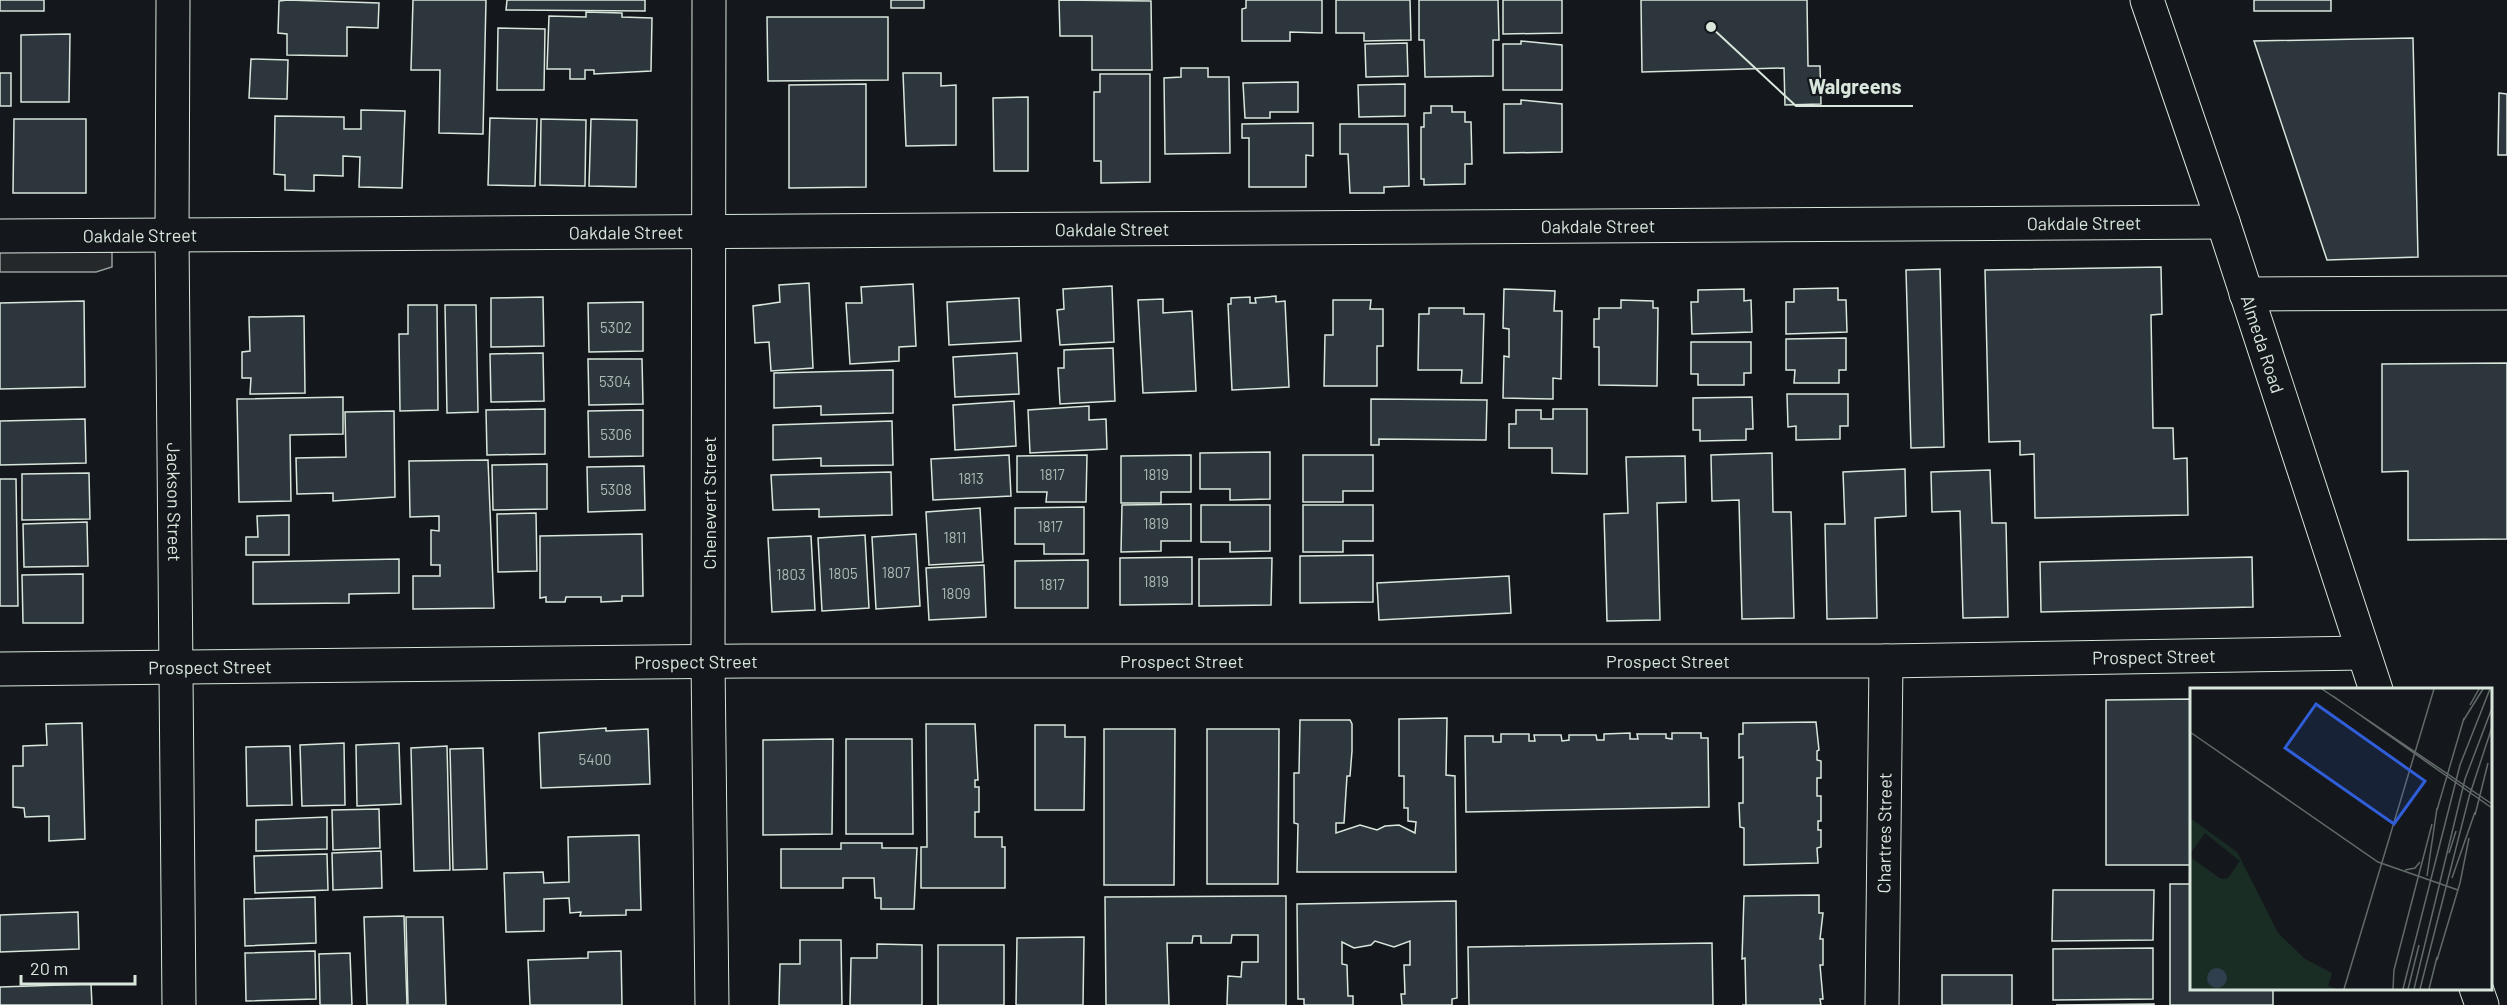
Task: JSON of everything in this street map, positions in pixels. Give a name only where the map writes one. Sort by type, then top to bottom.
[{"type":"street","name":"Jackson Street","points":[[173,0],[172,235],[179,1005]]},
{"type":"street","name":"Chenevert Street","points":[[709,0],[708,661],[712,1005]]},
{"type":"street","name":"Almeda Road","points":[[2147,0],[2223,222],[2375,688]]},
{"type":"street","name":"Oakdale Street","points":[[0,236],[2223,222]]},
{"type":"street","points":[[2246,294],[2507,293]]},
{"type":"street","name":"Prospect Street","points":[[0,669],[708,661],[1886,661],[2363,653]]},
{"type":"street","name":"Chartres Street","points":[[1882,1005],[1886,661]]},
{"type":"street","points":[[2477,990],[2482,1005]]},
{"type":"shaded area","points":[[0,252],[112,252],[112,267],[96,272],[0,272]]},
{"type":"building","points":[[0,0],[44,0],[44,11],[0,11]]},
{"type":"building","points":[[413,0],[486,0],[483,134],[439,133],[440,70],[411,70]]},
{"type":"building","points":[[507,0],[645,0],[645,11],[506,10]]},
{"type":"building","points":[[891,0],[924,0],[924,8],[891,8]]},
{"type":"building","points":[[1059,0],[1151,1],[1152,70],[1092,70],[1092,36],[1060,36]]},
{"type":"building","points":[[1246,0],[1322,0],[1322,33],[1290,32],[1290,41],[1242,41],[1242,9],[1246,8]]},
{"type":"building","points":[[1336,0],[1410,0],[1411,40],[1364,41],[1364,33],[1336,33]]},
{"type":"building","points":[[1419,0],[1498,0],[1499,40],[1493,40],[1493,76],[1425,77],[1424,40],[1419,40]]},
{"type":"building","points":[[1503,0],[1562,0],[1562,33],[1503,34]]},
{"type":"building","points":[[1641,0],[1807,0],[1808,66],[1820,66],[1821,104],[1785,105],[1784,68],[1642,72]]},
{"type":"building","points":[[2254,0],[2331,0],[2331,11],[2254,11]]},
{"type":"building","points":[[279,1],[379,3],[378,28],[347,27],[347,56],[287,55],[287,34],[278,33]]},
{"type":"building","points":[[586,12],[622,13],[622,17],[652,18],[651,71],[594,74],[594,70],[585,70],[585,79],[570,79],[570,69],[547,69],[549,16],[586,17]]},
{"type":"building","points":[[767,17],[888,17],[888,80],[768,81]]},
{"type":"building","points":[[498,28],[545,29],[544,90],[497,90]]},
{"type":"building","points":[[70,34],[69,102],[21,102],[21,35]]},
{"type":"building","points":[[2413,38],[2418,257],[2327,260],[2254,41]]},
{"type":"building","points":[[1521,41],[1562,45],[1562,90],[1503,90],[1503,44],[1521,44]]},
{"type":"building","points":[[1407,43],[1408,76],[1366,77],[1365,44]]},
{"type":"building","points":[[251,59],[288,60],[287,99],[249,98]]},
{"type":"building","points":[[1181,68],[1208,68],[1208,77],[1229,77],[1230,153],[1165,154],[1164,78],[1181,77]]},
{"type":"building","points":[[0,73],[11,73],[11,106],[0,106]]},
{"type":"building","points":[[903,73],[941,73],[941,86],[956,85],[956,145],[906,146]]},
{"type":"building","points":[[1100,74],[1150,74],[1150,182],[1101,183],[1101,161],[1094,161],[1094,92],[1100,92]]},
{"type":"building","points":[[1298,82],[1298,112],[1270,112],[1270,118],[1245,118],[1243,83]]},
{"type":"building","points":[[866,84],[866,187],[789,188],[789,85]]},
{"type":"building","points":[[1405,84],[1405,116],[1359,117],[1358,85]]},
{"type":"building","points":[[2499,93],[2507,94],[2507,155],[2498,155]]},
{"type":"building","points":[[1028,97],[1028,171],[994,171],[993,98]]},
{"type":"building","points":[[1521,100],[1562,104],[1562,152],[1504,153],[1504,104],[1521,104]]},
{"type":"building","points":[[1431,106],[1452,106],[1452,112],[1465,112],[1465,122],[1471,122],[1472,164],[1465,164],[1465,184],[1424,185],[1424,179],[1421,179],[1421,127],[1424,127],[1424,113],[1431,113]]},
{"type":"building","points":[[361,110],[405,111],[402,188],[359,187],[360,157],[343,156],[343,176],[314,175],[314,191],[285,190],[285,175],[274,174],[275,116],[344,117],[344,129],[361,129]]},
{"type":"building","points":[[490,118],[537,119],[535,186],[488,185]]},
{"type":"building","points":[[14,119],[86,119],[86,193],[13,193]]},
{"type":"building","points":[[541,119],[586,120],[585,186],[540,185]]},
{"type":"building","points":[[591,119],[637,120],[636,187],[589,186]]},
{"type":"building","points":[[1313,123],[1313,156],[1306,155],[1306,187],[1249,187],[1249,138],[1242,138],[1242,124]]},
{"type":"building","points":[[1340,124],[1408,124],[1409,186],[1384,187],[1384,193],[1350,193],[1348,154],[1340,154]]},
{"type":"building","points":[[2161,267],[2162,314],[2151,315],[2153,428],[2173,428],[2174,459],[2187,458],[2188,515],[2035,518],[2034,454],[2020,455],[2020,441],[1989,442],[1985,270]]},
{"type":"building","points":[[1940,269],[1944,447],[1911,448],[1906,270]]},
{"type":"building","points":[[809,283],[813,368],[771,371],[769,342],[755,343],[753,306],[780,302],[779,285]]},
{"type":"building","points":[[913,284],[916,346],[899,347],[899,361],[850,364],[846,303],[862,303],[861,287]]},
{"type":"building","points":[[1112,286],[1114,342],[1060,345],[1057,310],[1064,309],[1063,289]]},
{"type":"building","points":[[1838,288],[1838,300],[1846,300],[1847,332],[1786,334],[1786,302],[1794,302],[1794,289]]},
{"type":"building","points":[[1504,289],[1555,291],[1554,311],[1562,311],[1561,379],[1553,378],[1553,399],[1503,398],[1504,356],[1509,357],[1509,329],[1503,328]]},
{"type":"building","points":[[1744,289],[1744,301],[1751,300],[1752,332],[1692,334],[1691,302],[1698,302],[1698,290]]},
{"type":"building","points":[[1276,296],[1276,302],[1285,301],[1289,387],[1232,390],[1228,304],[1231,304],[1231,298],[1250,297],[1250,303],[1256,303],[1255,298]]},
{"type":"building","points":[[543,297],[544,346],[491,347],[491,298]]},
{"type":"building","points":[[1019,298],[1021,341],[949,345],[947,302]]},
{"type":"building","points":[[1163,299],[1163,313],[1192,311],[1196,391],[1143,393],[1138,300]]},
{"type":"building","points":[[1333,300],[1371,300],[1370,309],[1383,309],[1383,346],[1377,346],[1377,386],[1324,386],[1325,335],[1333,335]]},
{"type":"building","points":[[1621,300],[1653,301],[1653,308],[1658,308],[1657,386],[1599,385],[1599,347],[1594,347],[1594,319],[1599,319],[1599,308],[1621,308]]},
{"type":"building","points":[[84,301],[85,387],[0,389],[0,303]]},
{"type":"building","points":[[643,302],[643,351],[589,352],[588,303]]},
{"type":"building","points":[[408,305],[437,305],[438,410],[400,411],[399,334],[408,334]]},
{"type":"building","points":[[445,305],[476,305],[478,412],[447,413]]},
{"type":"building","points":[[1429,308],[1464,308],[1464,314],[1484,314],[1482,383],[1461,383],[1462,370],[1418,370],[1419,314],[1429,314]]},
{"type":"building","points":[[304,316],[305,393],[250,394],[251,378],[242,378],[242,352],[250,351],[249,317]]},
{"type":"building","points":[[1846,338],[1846,370],[1839,370],[1839,383],[1794,383],[1795,370],[1786,370],[1786,339]]},
{"type":"building","points":[[1691,342],[1751,342],[1751,373],[1744,373],[1744,385],[1698,385],[1698,374],[1691,374]]},
{"type":"building","points":[[1113,348],[1115,401],[1060,404],[1058,368],[1064,368],[1064,350]]},
{"type":"building","points":[[543,353],[544,401],[491,402],[490,354]]},
{"type":"building","points":[[1017,353],[1019,394],[955,397],[953,357]]},
{"type":"building","points":[[588,359],[642,359],[643,404],[589,405]]},
{"type":"building","points":[[2507,363],[2507,539],[2408,540],[2408,471],[2382,472],[2382,364]]},
{"type":"building","points":[[893,370],[893,413],[821,415],[821,406],[774,408],[774,373]]},
{"type":"building","points":[[1787,394],[1848,394],[1848,426],[1840,426],[1840,439],[1796,440],[1796,426],[1788,427]]},
{"type":"building","points":[[343,397],[343,434],[290,435],[291,501],[239,502],[237,399]]},
{"type":"building","points":[[1752,397],[1753,429],[1746,429],[1746,440],[1700,441],[1700,430],[1693,430],[1693,398]]},
{"type":"building","points":[[1371,399],[1487,400],[1486,440],[1379,439],[1379,445],[1371,445]]},
{"type":"building","points":[[1014,401],[1016,446],[955,450],[953,405]]},
{"type":"building","points":[[1089,406],[1089,420],[1106,419],[1107,449],[1030,453],[1028,410]]},
{"type":"building","points":[[545,409],[545,454],[487,455],[486,410]]},
{"type":"building","points":[[1553,409],[1587,409],[1587,474],[1552,473],[1552,448],[1509,448],[1509,424],[1516,424],[1516,410],[1541,410],[1541,419],[1553,419]]},
{"type":"building","points":[[643,410],[643,456],[589,457],[588,411]]},
{"type":"building","points":[[394,411],[395,497],[333,501],[333,493],[297,494],[296,458],[346,457],[345,412]]},
{"type":"building","points":[[85,419],[86,463],[0,465],[0,421]]},
{"type":"building","points":[[892,421],[893,465],[821,466],[821,458],[773,460],[773,425]]},
{"type":"building","points":[[1270,452],[1270,499],[1230,500],[1230,489],[1200,489],[1200,453]]},
{"type":"building","points":[[1772,453],[1773,512],[1791,512],[1794,618],[1742,619],[1739,500],[1712,501],[1711,455]]},
{"type":"building","points":[[1009,455],[1011,496],[933,500],[931,459]]},
{"type":"building","points":[[1087,455],[1086,502],[1046,502],[1047,492],[1017,492],[1017,456]]},
{"type":"building","points":[[1191,455],[1191,492],[1161,492],[1161,503],[1121,503],[1121,456]]},
{"type":"building","points":[[1303,455],[1373,455],[1373,491],[1343,491],[1343,502],[1303,502]]},
{"type":"building","points":[[1685,456],[1686,502],[1657,503],[1660,620],[1607,621],[1604,514],[1628,513],[1626,457]]},
{"type":"building","points":[[488,460],[494,608],[413,609],[413,576],[440,576],[440,565],[431,565],[431,530],[439,531],[439,516],[410,517],[409,461]]},
{"type":"building","points":[[547,464],[547,509],[493,510],[492,465]]},
{"type":"building","points":[[644,466],[645,510],[588,512],[587,467]]},
{"type":"building","points":[[1905,469],[1906,516],[1875,518],[1877,618],[1827,619],[1825,524],[1845,524],[1843,472]]},
{"type":"building","points":[[1990,470],[1992,523],[2006,523],[2008,617],[1963,618],[1960,511],[1932,512],[1931,472]]},
{"type":"building","points":[[891,472],[892,515],[819,517],[819,509],[773,510],[771,475]]},
{"type":"building","points":[[89,473],[90,519],[22,520],[22,474]]},
{"type":"building","points":[[0,479],[16,479],[18,606],[0,606]]},
{"type":"building","points":[[1191,504],[1191,541],[1161,541],[1161,551],[1121,552],[1122,505]]},
{"type":"building","points":[[1201,505],[1270,505],[1270,551],[1230,552],[1230,542],[1201,542]]},
{"type":"building","points":[[1303,505],[1373,505],[1373,541],[1343,541],[1343,552],[1303,552]]},
{"type":"building","points":[[1084,507],[1084,554],[1044,554],[1044,544],[1015,544],[1015,508]]},
{"type":"building","points":[[980,508],[983,562],[929,565],[926,512]]},
{"type":"building","points":[[536,513],[537,571],[498,572],[497,514]]},
{"type":"building","points":[[289,515],[289,555],[246,555],[246,537],[258,537],[257,516]]},
{"type":"building","points":[[87,522],[88,566],[24,567],[23,524]]},
{"type":"building","points":[[642,534],[643,596],[622,596],[622,601],[601,602],[601,597],[566,597],[565,602],[546,602],[546,597],[540,598],[540,536]]},
{"type":"building","points":[[916,534],[920,606],[876,609],[872,537]]},
{"type":"building","points":[[865,535],[869,608],[822,611],[818,538]]},
{"type":"building","points":[[811,536],[815,610],[772,612],[768,538]]},
{"type":"building","points":[[1373,555],[1373,602],[1300,603],[1300,556]]},
{"type":"building","points":[[1192,557],[1192,604],[1120,605],[1120,558]]},
{"type":"building","points":[[2252,557],[2253,607],[2041,612],[2040,562]]},
{"type":"building","points":[[1272,558],[1271,605],[1199,606],[1199,559]]},
{"type":"building","points":[[399,559],[399,593],[349,594],[349,603],[253,604],[253,562]]},
{"type":"building","points":[[1088,560],[1088,608],[1015,608],[1015,561]]},
{"type":"building","points":[[984,565],[986,617],[929,620],[926,568]]},
{"type":"building","points":[[83,574],[83,623],[23,623],[22,575]]},
{"type":"building","points":[[1509,576],[1511,613],[1379,620],[1377,583]]},
{"type":"building","points":[[2190,699],[2190,865],[2106,865],[2106,700]]},
{"type":"building","points":[[1447,718],[1446,775],[1455,776],[1456,872],[1297,872],[1298,824],[1294,823],[1294,773],[1299,773],[1300,720],[1350,720],[1352,724],[1350,776],[1347,776],[1344,823],[1336,823],[1336,833],[1360,825],[1377,830],[1385,826],[1399,825],[1415,833],[1416,822],[1408,821],[1408,808],[1404,808],[1404,776],[1399,776],[1399,719]]},
{"type":"building","points":[[1816,722],[1819,750],[1817,760],[1821,761],[1821,778],[1817,778],[1817,796],[1821,796],[1821,821],[1818,821],[1818,830],[1821,830],[1821,847],[1817,848],[1818,863],[1744,865],[1744,828],[1740,827],[1739,803],[1743,803],[1743,757],[1739,758],[1739,734],[1743,734],[1743,723]]},
{"type":"building","points":[[82,723],[85,839],[49,841],[49,816],[25,817],[24,808],[13,807],[13,766],[23,766],[23,746],[47,745],[46,724]]},
{"type":"building","points":[[926,724],[975,724],[978,780],[975,780],[975,787],[979,787],[979,812],[975,812],[975,837],[1002,837],[1002,847],[1005,847],[1005,888],[921,888],[921,847],[927,847]]},
{"type":"building","points":[[1035,725],[1065,725],[1065,737],[1085,737],[1084,810],[1035,810]]},
{"type":"building","points":[[606,728],[606,731],[648,729],[650,784],[541,788],[539,733]]},
{"type":"building","points":[[1104,729],[1175,729],[1174,885],[1104,885]]},
{"type":"building","points":[[1207,729],[1279,729],[1278,884],[1207,884]]},
{"type":"building","points":[[1630,733],[1630,739],[1638,739],[1637,734],[1666,734],[1666,738],[1672,739],[1672,733],[1701,733],[1701,738],[1708,738],[1709,807],[1466,812],[1465,736],[1493,736],[1493,742],[1501,742],[1501,734],[1529,734],[1529,741],[1535,741],[1534,735],[1561,735],[1562,741],[1569,740],[1569,735],[1596,735],[1597,740],[1604,740],[1604,734]]},
{"type":"building","points":[[833,739],[832,834],[763,835],[763,740]]},
{"type":"building","points":[[846,739],[912,739],[913,834],[846,834]]},
{"type":"building","points":[[344,743],[345,805],[302,806],[300,745]]},
{"type":"building","points":[[399,743],[401,804],[357,806],[356,745]]},
{"type":"building","points":[[290,746],[292,805],[247,806],[246,747]]},
{"type":"building","points":[[447,746],[450,870],[414,871],[411,748]]},
{"type":"building","points":[[483,748],[487,869],[453,870],[450,749]]},
{"type":"building","points":[[379,809],[380,848],[333,850],[332,810]]},
{"type":"building","points":[[327,817],[327,849],[256,851],[256,820]]},
{"type":"building","points":[[639,835],[641,910],[626,910],[626,915],[580,916],[581,912],[570,913],[569,898],[544,899],[544,931],[506,932],[504,873],[543,872],[544,883],[569,882],[568,837]]},
{"type":"building","points":[[841,843],[882,843],[882,848],[917,848],[914,909],[881,909],[881,898],[875,898],[874,878],[843,878],[843,888],[781,888],[781,849],[841,849]]},
{"type":"building","points":[[381,851],[382,888],[333,890],[332,853]]},
{"type":"building","points":[[327,854],[328,890],[255,893],[254,856]]},
{"type":"building","points":[[2170,884],[2190,884],[2190,990],[2273,990],[2273,1005],[2170,1005]]},
{"type":"building","points":[[2053,890],[2154,890],[2153,940],[2052,941]]},
{"type":"building","points":[[1819,895],[1819,913],[1823,913],[1820,939],[1823,939],[1823,965],[1820,965],[1823,999],[1820,999],[1821,1005],[1746,1005],[1745,958],[1742,959],[1744,896]]},
{"type":"building","points":[[1286,896],[1286,1005],[1227,1005],[1228,976],[1241,977],[1242,962],[1258,962],[1258,935],[1232,935],[1231,943],[1201,943],[1201,936],[1193,936],[1192,943],[1167,943],[1169,1005],[1106,1005],[1105,897]]},
{"type":"building","points":[[315,897],[316,943],[245,946],[244,899]]},
{"type":"building","points":[[1456,901],[1457,998],[1452,999],[1452,1005],[1402,1005],[1401,994],[1405,994],[1404,965],[1410,965],[1410,941],[1394,947],[1375,941],[1371,945],[1354,948],[1342,942],[1342,964],[1347,965],[1348,996],[1353,996],[1353,1005],[1304,1005],[1304,999],[1298,999],[1297,904]]},
{"type":"building","points":[[78,912],[79,949],[0,952],[0,915]]},
{"type":"building","points":[[404,916],[407,1005],[367,1005],[364,917]]},
{"type":"building","points":[[406,917],[443,917],[446,1005],[408,1005]]},
{"type":"building","points":[[1084,937],[1083,1005],[1016,1005],[1017,938]]},
{"type":"building","points":[[800,940],[841,940],[842,1005],[779,1005],[780,964],[800,964]]},
{"type":"building","points":[[1712,943],[1713,1005],[1469,1005],[1468,947]]},
{"type":"building","points":[[877,944],[922,945],[922,1005],[850,1005],[851,958],[877,958]]},
{"type":"building","points":[[938,945],[1004,945],[1004,1005],[938,1005]]},
{"type":"building","points":[[2153,948],[2153,999],[2053,1000],[2053,949]]},
{"type":"building","points":[[315,951],[316,999],[246,1001],[245,953]]},
{"type":"building","points":[[621,951],[622,1005],[530,1005],[528,960],[588,958],[588,952]]},
{"type":"building","points":[[350,953],[352,1005],[320,1005],[319,954]]},
{"type":"building","points":[[1942,975],[2012,975],[2012,1005],[1942,1005]]},
{"type":"building","points":[[91,984],[92,1005],[0,1005],[0,987]]},
{"type":"building","points":[[2154,1004],[2154,1005],[2056,1005]]},
{"type":"place","name":"Walgreens","points":[[1711,27]]}]
